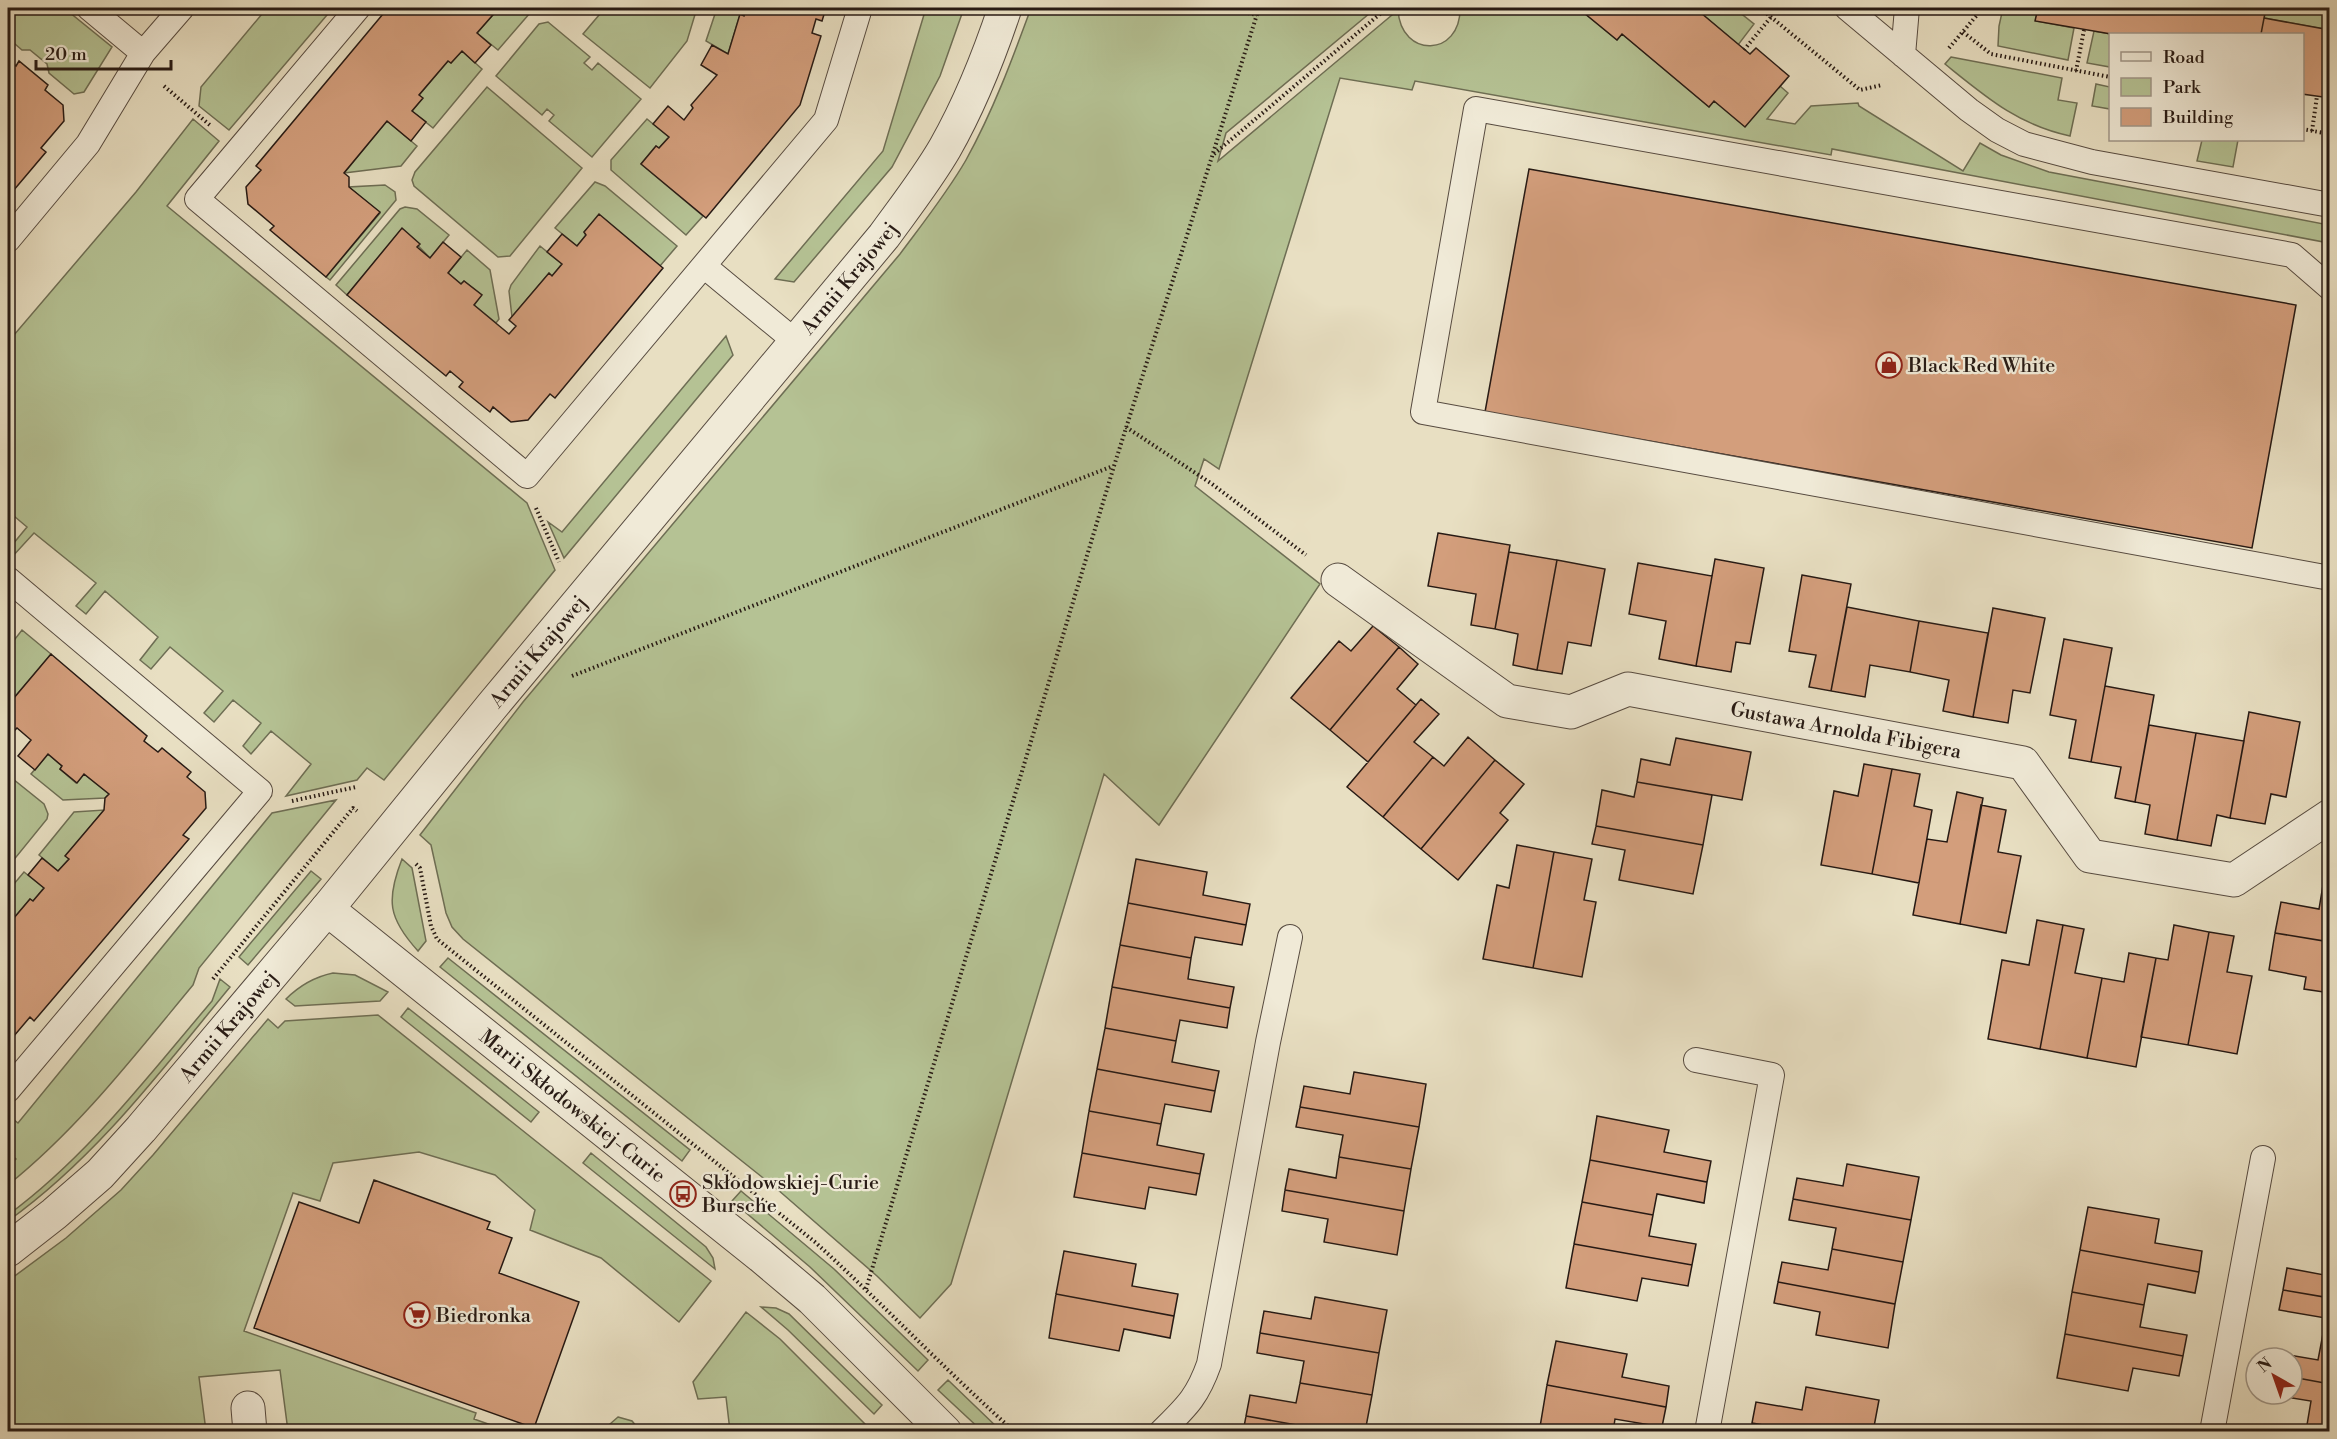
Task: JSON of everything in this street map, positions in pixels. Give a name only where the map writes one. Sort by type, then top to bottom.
[{"type":"street","name":"Armii Krajowej","points":[[8,1250],[100,1174],[141,1129],[327,909],[492,706],[884,236],[945,149],[971,96],[1005,8]]},
{"type":"street","name":"Gustawa Arnolda Fibigera","points":[[1338,580],[1507,701],[1571,712],[1628,689],[2023,763],[2090,856],[2234,880],[2330,816]]},
{"type":"street","name":"Marii Skłodowskiej-Curie","points":[[327,909],[812,1299],[945,1431]]},
{"type":"lane","points":[[89,8],[140,58]]},
{"type":"lane","points":[[8,240],[88,144],[140,58],[182,8]]},
{"type":"lane","points":[[358,8],[197,199],[527,476],[826,120],[860,8]]},
{"type":"lane","points":[[1847,8],[1925,74],[1997,130],[2024,144],[2092,162],[2330,206]]},
{"type":"lane","points":[[1903,55],[1907,8]]},
{"type":"lane","points":[[2330,288],[2292,255],[1476,109],[1423,412],[2330,578]]},
{"type":"lane","points":[[704,266],[796,342]]},
{"type":"lane","points":[[8,579],[260,791],[8,1090]]},
{"type":"lane","points":[[1161,1431],[1185,1409],[1200,1389],[1209,1364],[1268,1042],[1290,937]]},
{"type":"lane","points":[[1695,1060],[1772,1075],[1707,1431]]},
{"type":"lane","points":[[2212,1431],[2263,1158]]},
{"type":"path","points":[[1226,8],[1257,15]]},
{"type":"path","points":[[866,1289],[1114,466],[1259,8]]},
{"type":"path","points":[[1213,155],[1388,8]]},
{"type":"path","points":[[1760,8],[1860,90],[1925,74],[1983,8]]},
{"type":"path","points":[[1744,50],[1772,17]]},
{"type":"path","points":[[2076,71],[2084,30]]},
{"type":"path","points":[[1963,32],[1991,54],[2109,77]]},
{"type":"path","points":[[140,58],[239,149]]},
{"type":"path","points":[[2312,131],[2318,96]]},
{"type":"path","points":[[2304,129],[2330,134]]},
{"type":"path","points":[[1126,427],[1245,508],[1338,580]]},
{"type":"path","points":[[567,678],[1114,466]]},
{"type":"path","points":[[527,476],[538,515],[562,571]]},
{"type":"path","points":[[260,791],[284,803],[356,787]]},
{"type":"green space","points":[[8,8],[64,8],[112,47],[84,92],[74,94],[49,73],[47,64],[30,50],[22,50],[8,38]]},
{"type":"green space","points":[[267,8],[333,8],[229,130],[199,106],[201,87]]},
{"type":"green space","points":[[499,8],[529,8],[530,13],[498,50],[477,33]]},
{"type":"green space","points":[[605,8],[697,8],[687,41],[650,88],[583,34]]},
{"type":"green space","points":[[717,8],[746,8],[744,16],[740,15],[728,54],[706,41]]},
{"type":"green space","points":[[926,8],[964,8],[940,76],[892,167],[794,282],[775,279],[883,151]]},
{"type":"green space","points":[[1031,8],[1376,8],[1226,133],[1218,161],[1398,10],[1402,26],[1409,37],[1419,44],[1430,46],[1442,43],[1451,36],[1458,24],[1460,8],[1578,8],[1617,40],[1622,34],[1709,107],[1714,101],[1780,86],[1788,93],[1767,119],[1795,124],[1811,106],[1858,103],[1859,106],[1963,171],[1980,143],[2001,155],[2049,172],[2329,225],[2329,243],[1832,149],[1831,155],[1415,81],[1412,90],[1340,78],[1219,469],[1204,459],[1195,486],[1320,584],[1159,825],[1104,774],[951,1284],[920,1318],[877,1276],[777,1189],[463,939],[452,927],[446,913],[431,845],[420,835],[523,702],[900,254],[943,196],[966,160],[985,123]]},
{"type":"green space","points":[[1695,8],[1734,8],[1754,24],[1738,45]]},
{"type":"green space","points":[[2003,8],[2038,8],[2036,21],[2074,28],[2068,60],[1998,46]]},
{"type":"green space","points":[[2266,8],[2329,8],[2329,30],[2264,18]]},
{"type":"green space","points":[[548,22],[590,57],[584,63],[592,70],[598,63],[641,99],[592,157],[549,121],[554,115],[547,109],[542,115],[496,76],[539,24]]},
{"type":"green space","points":[[2094,31],[2109,34],[2109,67],[2087,63]]},
{"type":"green space","points":[[462,51],[482,69],[433,128],[412,111],[422,98],[419,95],[448,61],[451,63]]},
{"type":"green space","points":[[1951,57],[2062,78],[2058,100],[2077,103],[2070,136],[2034,125],[2003,108],[1945,64]]},
{"type":"green space","points":[[2096,84],[2109,87],[2109,109],[2092,106]]},
{"type":"green space","points":[[487,87],[582,168],[510,256],[498,257],[414,186],[412,180],[415,172]]},
{"type":"green space","points":[[193,119],[219,141],[167,206],[527,503],[555,570],[384,780],[367,768],[357,780],[286,796],[311,764],[271,731],[251,754],[243,746],[261,723],[233,700],[214,722],[204,713],[223,691],[170,647],[151,669],[140,660],[158,637],[105,591],[86,614],[76,606],[96,583],[34,533],[12,557],[8,553],[27,527],[8,511],[8,342],[136,192]]},
{"type":"green space","points":[[647,119],[669,137],[659,148],[656,146],[641,164],[703,216],[686,235],[611,170],[611,160]]},
{"type":"green space","points":[[387,121],[417,146],[401,166],[344,173]]},
{"type":"green space","points":[[2202,141],[2238,141],[2233,167],[2197,161]]},
{"type":"green space","points":[[595,182],[605,186],[677,246],[660,266],[599,215],[584,232],[586,235],[577,246],[555,228]]},
{"type":"green space","points":[[385,185],[395,192],[396,200],[330,280],[326,277],[380,213],[349,187]]},
{"type":"green space","points":[[405,207],[417,209],[449,235],[430,258],[402,229],[347,295],[336,285],[400,209]]},
{"type":"green space","points":[[540,246],[562,264],[552,276],[549,273],[512,317],[509,291],[511,285]]},
{"type":"green space","points":[[467,250],[490,270],[499,319],[496,323],[474,305],[481,295],[464,281],[461,284],[448,273]]},
{"type":"green space","points":[[726,336],[733,355],[564,558],[548,522],[562,532]]},
{"type":"green space","points":[[22,630],[51,654],[8,705],[8,648]]},
{"type":"green space","points":[[48,754],[76,783],[84,774],[109,794],[105,798],[63,800],[31,774]]},
{"type":"green space","points":[[8,775],[44,804],[48,814],[47,819],[8,867]]},
{"type":"green space","points":[[336,800],[199,968],[193,985],[128,1064],[59,1140],[8,1185],[8,1166],[16,1159],[8,1152],[8,1115],[18,1123],[272,813]]},
{"type":"green space","points":[[104,810],[66,856],[69,859],[58,871],[39,855],[74,812]]},
{"type":"green space","points":[[402,859],[412,868],[426,941],[418,951],[401,928],[393,908],[394,886]]},
{"type":"green space","points":[[311,871],[321,879],[248,965],[239,957]]},
{"type":"green space","points":[[24,872],[44,888],[33,901],[30,899],[8,925],[8,891]]},
{"type":"green space","points":[[448,958],[690,1150],[682,1161],[440,967]]},
{"type":"green space","points":[[333,973],[355,975],[388,992],[380,1001],[295,1006],[286,999],[308,982]]},
{"type":"green space","points":[[220,979],[230,987],[126,1112],[70,1170],[8,1221],[8,1215],[65,1167],[116,1114],[212,1001]]},
{"type":"green space","points":[[408,1008],[539,1112],[531,1122],[401,1017]]},
{"type":"green space","points":[[378,1015],[711,1281],[679,1322],[601,1258],[530,1230],[535,1210],[495,1175],[419,1152],[333,1163],[320,1201],[293,1193],[244,1331],[476,1413],[474,1419],[508,1431],[288,1431],[280,1370],[199,1377],[206,1431],[8,1431],[8,1281],[66,1238],[121,1190],[268,1019],[278,1028],[285,1021]]},
{"type":"green space","points":[[591,1153],[706,1247],[713,1258],[715,1269],[583,1163]]},
{"type":"green space","points":[[741,1191],[834,1269],[928,1360],[918,1371],[810,1267],[732,1201]]},
{"type":"green space","points":[[761,1307],[776,1308],[789,1314],[882,1405],[874,1414],[788,1330]]},
{"type":"green space","points":[[746,1312],[780,1339],[872,1431],[780,1431],[779,1426],[730,1431],[726,1397],[698,1399],[693,1382]]},
{"type":"green space","points":[[948,1380],[1001,1431],[982,1431],[938,1390]]},
{"type":"green space","points":[[618,1417],[632,1421],[638,1428],[602,1431]]},
{"type":"building","points":[[388,8],[499,8],[477,33],[491,45],[475,63],[462,51],[451,63],[448,61],[419,95],[423,98],[412,111],[426,122],[411,141],[387,121],[344,173],[349,177],[349,187],[380,212],[326,277],[270,230],[274,226],[248,204],[246,187],[261,170],[256,166]]},
{"type":"building","points":[[746,8],[826,8],[822,21],[816,19],[812,33],[821,36],[800,105],[706,218],[641,164],[656,146],[659,148],[669,137],[653,124],[668,106],[684,120],[693,108],[691,105],[717,75],[701,65],[712,45],[728,54],[740,14],[744,16]]},
{"type":"building","points":[[1578,8],[1695,8],[1750,54],[1756,48],[1789,76],[1745,127],[1714,101],[1709,107],[1622,34],[1617,40]]},
{"type":"building","points":[[2038,8],[2266,8],[2261,33],[2109,34],[2035,21]]},
{"type":"building","points":[[2264,18],[2330,30],[2330,98],[2304,94],[2304,33],[2261,33]]},
{"type":"building","points":[[8,59],[16,66],[19,61],[48,85],[45,90],[63,105],[64,121],[41,148],[46,152],[8,197]]},
{"type":"building","name":"Black Red White","points":[[1529,169],[2296,305],[2252,548],[1485,412]]},
{"type":"building","points":[[599,214],[663,268],[555,398],[550,394],[528,420],[511,422],[493,407],[490,412],[459,387],[463,382],[450,371],[446,376],[347,295],[402,228],[420,244],[417,247],[430,258],[443,242],[461,257],[448,273],[461,284],[464,281],[482,295],[474,305],[509,334],[516,326],[509,320],[549,273],[552,276],[562,264],[547,252],[562,234],[577,246],[586,235],[584,232]]},
{"type":"building","points":[[1438,533],[1510,545],[1495,629],[1471,625],[1476,594],[1428,586]]},
{"type":"building","points":[[1509,552],[1557,560],[1537,670],[1513,665],[1518,634],[1495,629]]},
{"type":"building","points":[[1715,559],[1764,568],[1750,644],[1736,642],[1731,672],[1696,666]]},
{"type":"building","points":[[1557,560],[1605,569],[1591,646],[1568,642],[1562,674],[1537,670]]},
{"type":"building","points":[[1638,563],[1712,576],[1696,666],[1659,659],[1666,621],[1629,614]]},
{"type":"building","points":[[1802,575],[1851,584],[1831,691],[1809,687],[1816,655],[1789,651]]},
{"type":"building","points":[[1847,607],[1919,621],[1910,672],[1870,665],[1865,697],[1831,691]]},
{"type":"building","points":[[1993,608],[2045,618],[2030,693],[2013,690],[2008,723],[1973,717]]},
{"type":"building","points":[[1919,621],[1988,633],[1973,717],[1943,711],[1949,680],[1910,672]]},
{"type":"building","points":[[1373,626],[1399,647],[1330,730],[1291,698],[1339,641],[1351,651]]},
{"type":"building","points":[[2064,639],[2112,648],[2091,762],[2069,758],[2076,720],[2050,715]]},
{"type":"building","points":[[1399,647],[1418,664],[1397,689],[1416,705],[1368,762],[1330,730]]},
{"type":"building","points":[[51,654],[147,736],[144,741],[158,752],[162,748],[191,772],[187,777],[205,792],[206,808],[183,835],[189,839],[34,1021],[30,1017],[8,1043],[8,925],[30,899],[33,901],[44,888],[28,875],[42,858],[58,871],[69,859],[65,856],[104,810],[105,798],[109,794],[84,774],[77,783],[60,769],[62,766],[48,754],[35,770],[18,756],[31,740],[17,728],[14,731],[8,725],[8,705]]},
{"type":"building","points":[[2105,686],[2154,695],[2135,802],[2115,798],[2121,767],[2091,762]]},
{"type":"building","points":[[1421,699],[1439,714],[1414,742],[1433,757],[1383,817],[1347,787]]},
{"type":"building","points":[[2249,712],[2300,722],[2286,797],[2271,794],[2265,824],[2230,818]]},
{"type":"building","points":[[2149,725],[2196,733],[2177,840],[2145,834],[2150,805],[2135,802]]},
{"type":"building","points":[[2196,733],[2244,741],[2230,818],[2217,815],[2211,846],[2177,840]]},
{"type":"building","points":[[1468,737],[1495,760],[1421,849],[1383,817],[1433,757],[1444,766]]},
{"type":"building","points":[[1676,738],[1751,752],[1742,800],[1637,782],[1641,759],[1670,765]]},
{"type":"building","points":[[1495,760],[1524,784],[1500,813],[1508,820],[1458,880],[1421,849]]},
{"type":"building","points":[[1864,764],[1892,769],[1872,874],[1821,865],[1834,791],[1858,796]]},
{"type":"building","points":[[1892,769],[1920,774],[1914,806],[1932,810],[1919,883],[1872,874]]},
{"type":"building","points":[[1637,782],[1712,795],[1703,845],[1596,826],[1602,790],[1634,797]]},
{"type":"building","points":[[1957,792],[1983,798],[1960,924],[1913,915],[1927,839],[1947,842]]},
{"type":"building","points":[[1981,805],[2006,810],[1998,852],[2021,856],[2006,933],[1960,924]]},
{"type":"building","points":[[1596,826],[1703,845],[1693,894],[1619,880],[1625,850],[1592,844]]},
{"type":"building","points":[[1517,845],[1554,852],[1533,968],[1483,959],[1497,885],[1509,888]]},
{"type":"building","points":[[1554,852],[1592,859],[1584,900],[1596,902],[1582,977],[1533,968]]},
{"type":"building","points":[[1136,859],[1207,872],[1203,895],[1250,904],[1246,925],[1128,903]]},
{"type":"building","points":[[2325,873],[2330,873],[2330,892],[2322,891]]},
{"type":"building","points":[[2322,891],[2330,892],[2330,942],[2275,933],[2281,902],[2319,909]]},
{"type":"building","points":[[1128,903],[1246,925],[1242,945],[1195,937],[1191,958],[1120,945]]},
{"type":"building","points":[[2037,920],[2063,925],[2040,1049],[1988,1039],[2002,960],[2029,965]]},
{"type":"building","points":[[2063,925],[2084,929],[2075,973],[2102,978],[2087,1058],[2040,1049]]},
{"type":"building","points":[[2174,925],[2209,932],[2188,1045],[2141,1037],[2156,958],[2168,960]]},
{"type":"building","points":[[2209,932],[2234,936],[2227,972],[2252,976],[2237,1054],[2188,1045]]},
{"type":"building","points":[[2275,933],[2330,942],[2330,993],[2304,989],[2306,977],[2269,970]]},
{"type":"building","points":[[1120,945],[1191,958],[1188,979],[1234,987],[1230,1008],[1112,987]]},
{"type":"building","points":[[2129,953],[2156,958],[2136,1067],[2087,1058],[2102,978],[2124,982]]},
{"type":"building","points":[[1112,987],[1230,1008],[1227,1028],[1180,1020],[1176,1041],[1105,1028]]},
{"type":"building","points":[[1105,1028],[1176,1041],[1172,1062],[1219,1071],[1215,1091],[1097,1069]]},
{"type":"building","points":[[1097,1069],[1215,1091],[1211,1112],[1165,1104],[1161,1124],[1089,1111]]},
{"type":"building","points":[[1354,1072],[1426,1084],[1419,1127],[1300,1107],[1304,1086],[1350,1094]]},
{"type":"building","points":[[1300,1107],[1419,1127],[1411,1169],[1339,1157],[1343,1135],[1296,1127]]},
{"type":"building","points":[[1089,1111],[1161,1124],[1157,1145],[1204,1154],[1200,1174],[1082,1153]]},
{"type":"building","points":[[1597,1116],[1669,1130],[1664,1152],[1711,1161],[1707,1182],[1590,1160]]},
{"type":"building","points":[[1082,1153],[1200,1174],[1196,1195],[1149,1187],[1145,1209],[1074,1197]]},
{"type":"building","points":[[1339,1157],[1411,1169],[1404,1211],[1285,1190],[1289,1169],[1336,1178]]},
{"type":"building","points":[[1590,1160],[1707,1182],[1704,1203],[1657,1194],[1653,1215],[1582,1202]]},
{"type":"building","points":[[1847,1164],[1919,1177],[1911,1220],[1793,1199],[1797,1178],[1843,1186]]},
{"type":"building","name":"Biedronka","points":[[374,1180],[490,1222],[487,1229],[512,1238],[499,1273],[579,1302],[534,1428],[254,1328],[299,1202],[359,1223]]},
{"type":"building","points":[[1285,1190],[1404,1211],[1397,1255],[1324,1242],[1328,1219],[1282,1211]]},
{"type":"building","points":[[1793,1199],[1911,1220],[1903,1262],[1832,1249],[1836,1228],[1789,1220]]},
{"type":"building","points":[[1582,1202],[1653,1215],[1649,1236],[1696,1244],[1692,1265],[1574,1244]]},
{"type":"building","points":[[2088,1207],[2159,1219],[2155,1243],[2202,1251],[2199,1272],[2080,1250]]},
{"type":"building","points":[[1574,1244],[1692,1265],[1688,1286],[1642,1278],[1637,1301],[1566,1288]]},
{"type":"building","points":[[1832,1249],[1903,1262],[1895,1304],[1778,1282],[1782,1262],[1828,1270]]},
{"type":"building","points":[[2080,1250],[2199,1272],[2195,1293],[2148,1284],[2144,1305],[2072,1292]]},
{"type":"building","points":[[1064,1251],[1136,1264],[1132,1286],[1178,1294],[1174,1316],[1056,1294]]},
{"type":"building","points":[[2287,1268],[2330,1276],[2330,1298],[2283,1290]]},
{"type":"building","points":[[1778,1282],[1895,1304],[1888,1348],[1816,1335],[1820,1312],[1774,1303]]},
{"type":"building","points":[[2283,1290],[2330,1298],[2330,1341],[2322,1339],[2326,1318],[2279,1310]]},
{"type":"building","points":[[2072,1292],[2144,1305],[2140,1327],[2187,1335],[2183,1356],[2065,1334]]},
{"type":"building","points":[[1056,1294],[1174,1316],[1170,1338],[1124,1329],[1119,1351],[1049,1338]]},
{"type":"building","points":[[1315,1297],[1387,1310],[1379,1353],[1260,1333],[1264,1311],[1311,1319]]},
{"type":"building","points":[[1260,1333],[1379,1353],[1372,1395],[1300,1383],[1304,1361],[1257,1353]]},
{"type":"building","points":[[2065,1334],[2183,1356],[2179,1376],[2133,1368],[2128,1391],[2057,1378]]},
{"type":"building","points":[[2322,1339],[2330,1341],[2330,1384],[2304,1379],[2304,1358],[2318,1360]]},
{"type":"building","points":[[1556,1341],[1627,1354],[1622,1377],[1669,1386],[1666,1407],[1547,1385]]},
{"type":"building","points":[[2304,1379],[2330,1384],[2330,1429],[2307,1425],[2311,1401],[2304,1400]]},
{"type":"building","points":[[1300,1383],[1372,1395],[1365,1432],[1336,1432],[1246,1416],[1250,1395],[1296,1403]]},
{"type":"building","points":[[1547,1385],[1666,1407],[1662,1427],[1615,1419],[1613,1432],[1565,1432],[1540,1427]]},
{"type":"building","points":[[1806,1387],[1879,1400],[1873,1432],[1802,1432],[1752,1423],[1756,1402],[1802,1410]]},
{"type":"building","points":[[1246,1416],[1336,1432],[1243,1432]]},
{"type":"building","points":[[1752,1423],[1802,1432],[1750,1432]]},
{"type":"building","points":[[1540,1427],[1565,1432],[1539,1432]]},
{"type":"place","name":"Black Red White","points":[[1889,365]]},
{"type":"place","name":"Skłodowskiej-Curie Bursche","points":[[683,1194]]},
{"type":"place","name":"Biedronka","points":[[417,1315]]}]
